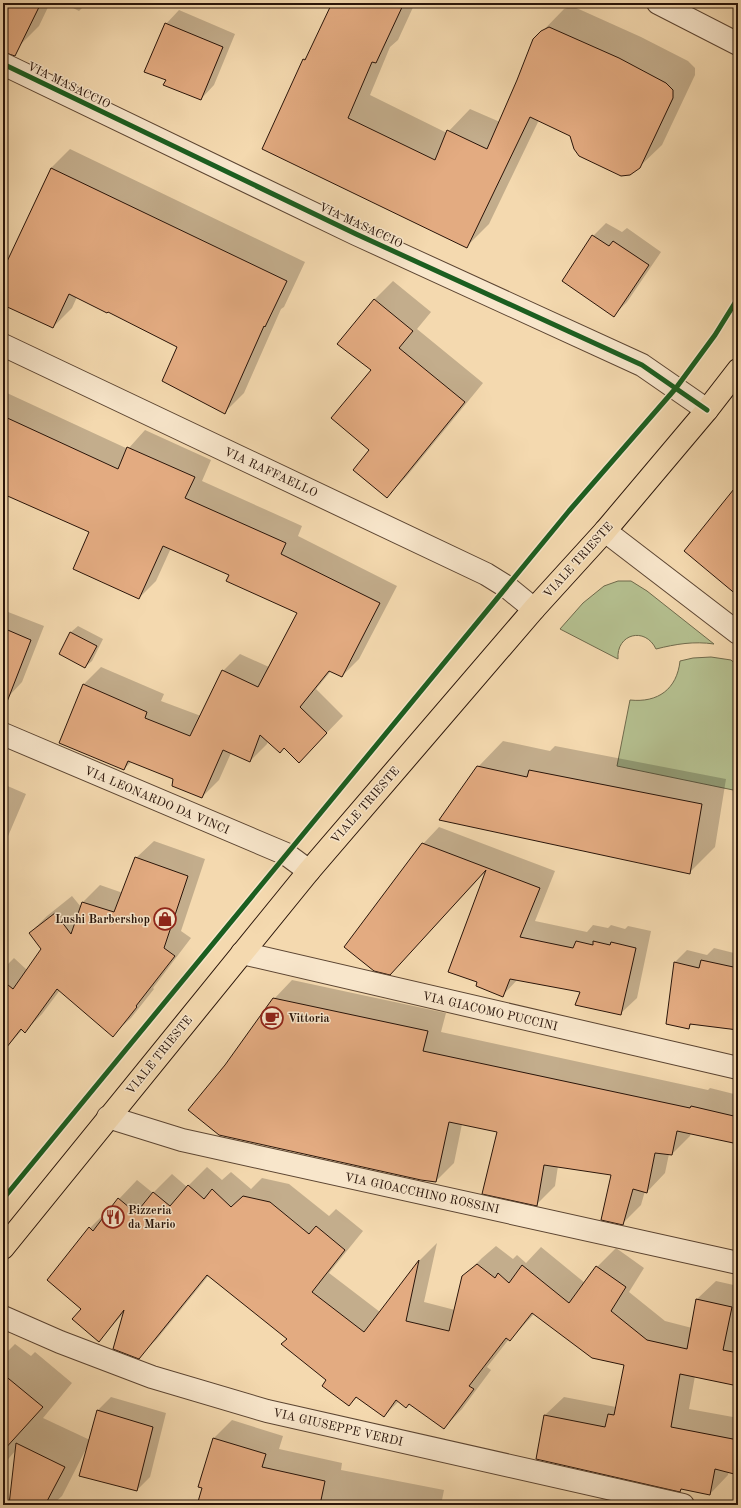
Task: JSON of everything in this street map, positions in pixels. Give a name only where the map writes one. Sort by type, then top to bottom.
[{"type":"main road","name":"VIALE TRIESTE","points":[[3,1248],[309,871],[534,609],[605,531],[707,410],[738,370]]},
{"type":"street","points":[[658,3],[738,44]]},
{"type":"street","name":"VIA MASACCIO","points":[[3,64],[356,234],[642,365],[707,410]]},
{"type":"street","name":"VIA RAFFAELLO","points":[[3,344],[486,574],[507,587],[534,609]]},
{"type":"street","points":[[605,531],[738,633]]},
{"type":"street","name":"VIA LEONARDO DA VINCI","points":[[3,734],[286,854],[309,871]]},
{"type":"street","name":"VIA GIACOMO PUCCINI","points":[[242,953],[738,1068]]},
{"type":"street","name":"VIA GIOACCHINO ROSSINI","points":[[108,1117],[182,1140],[738,1263]]},
{"type":"street","name":"VIA GIUSEPPE VERDI","points":[[3,1317],[60,1342],[152,1378],[267,1412],[683,1505]]},
{"type":"green space","points":[[618,581],[631,581],[647,591],[714,644],[685,644],[656,649],[645,637],[639,635],[632,636],[626,639],[622,644],[619,650],[618,659],[560,629],[583,603],[604,586]]},
{"type":"green space","points":[[711,657],[731,660],[738,666],[738,791],[617,766],[630,700],[649,699],[664,692],[675,679],[680,661],[693,658]]},
{"type":"building","points":[[3,3],[41,3],[15,56],[3,52]]},
{"type":"building","points":[[332,3],[404,3],[376,63],[372,62],[348,118],[435,160],[447,130],[487,149],[533,39],[541,31],[549,27],[619,58],[666,83],[673,90],[673,98],[640,168],[630,175],[621,176],[579,156],[574,149],[570,136],[530,117],[467,248],[262,149],[303,59],[305,60]]},
{"type":"building","points":[[165,23],[223,47],[201,100],[163,85],[166,80],[144,72]]},
{"type":"building","points":[[51,168],[287,281],[265,327],[264,326],[225,414],[162,381],[177,347],[108,312],[107,313],[69,294],[53,328],[3,305],[3,270]]},
{"type":"building","points":[[592,235],[609,246],[613,241],[649,265],[614,317],[562,281]]},
{"type":"building","points":[[374,299],[413,331],[399,348],[465,402],[387,498],[353,470],[369,450],[331,418],[371,370],[337,344]]},
{"type":"building","points":[[3,416],[118,469],[127,447],[195,477],[185,498],[286,543],[281,554],[380,603],[342,677],[329,671],[300,707],[327,733],[299,763],[284,748],[280,753],[260,735],[250,762],[223,750],[202,798],[172,786],[173,779],[128,761],[124,770],[59,743],[83,684],[147,712],[145,718],[190,736],[222,670],[258,687],[297,613],[226,581],[229,575],[163,546],[139,599],[73,569],[89,532],[3,494]]},
{"type":"building","points":[[738,484],[738,596],[684,551]]},
{"type":"building","points":[[3,628],[31,640],[5,707],[3,706]]},
{"type":"building","points":[[70,632],[97,646],[85,668],[59,654]]},
{"type":"building","points":[[477,766],[527,777],[529,770],[702,804],[690,874],[439,820]]},
{"type":"building","points":[[422,843],[540,888],[520,937],[573,948],[576,941],[593,945],[593,941],[610,945],[611,942],[636,948],[621,1015],[575,1005],[580,992],[510,979],[503,997],[476,986],[477,982],[448,972],[486,870],[390,975],[374,971],[344,947]]},
{"type":"building","points":[[135,857],[188,876],[164,948],[175,956],[113,1037],[57,989],[25,1033],[21,1029],[3,1052],[3,981],[13,989],[41,949],[29,933],[55,913],[71,934],[82,902],[114,912]]},
{"type":"building","points":[[701,960],[738,968],[738,1030],[690,1024],[689,1029],[666,1024],[674,962],[699,968]]},
{"type":"building","points":[[273,998],[428,1031],[423,1051],[738,1117],[738,1144],[677,1131],[672,1155],[655,1153],[647,1193],[633,1189],[623,1225],[601,1220],[611,1175],[544,1165],[537,1206],[482,1194],[497,1132],[449,1122],[436,1182],[421,1180],[219,1135],[188,1110],[225,1065]]},
{"type":"building","points":[[188,1185],[204,1199],[212,1189],[231,1207],[243,1196],[270,1202],[309,1234],[316,1226],[345,1250],[312,1292],[364,1332],[419,1260],[406,1321],[449,1331],[462,1276],[477,1264],[495,1278],[498,1273],[509,1283],[522,1265],[569,1303],[596,1266],[626,1287],[611,1311],[647,1340],[687,1349],[696,1299],[732,1307],[723,1350],[738,1353],[738,1386],[680,1374],[671,1427],[738,1440],[738,1475],[715,1469],[710,1495],[681,1489],[680,1492],[536,1459],[544,1415],[605,1427],[608,1414],[614,1415],[624,1365],[592,1358],[532,1313],[510,1341],[506,1338],[469,1386],[474,1389],[444,1429],[409,1404],[406,1408],[396,1400],[384,1417],[356,1397],[349,1406],[322,1386],[326,1380],[281,1344],[287,1339],[207,1275],[139,1359],[113,1349],[124,1310],[99,1342],[72,1319],[81,1309],[47,1280],[89,1227],[93,1231],[118,1198],[136,1213],[153,1192],[170,1206]]},
{"type":"building","points":[[3,1374],[43,1407],[3,1451]]},
{"type":"building","points":[[97,1410],[153,1427],[137,1491],[79,1476]]},
{"type":"building","points":[[213,1438],[266,1454],[262,1467],[325,1481],[320,1505],[197,1505],[202,1488],[198,1487]]},
{"type":"building","points":[[16,1443],[65,1467],[45,1505],[9,1505]]},
{"type":"cycle path","points":[[3,64],[356,234],[642,365],[707,410]]},
{"type":"cycle path","points":[[3,1199],[569,511],[676,388],[715,335],[738,298]]},
{"type":"place","name":"Lushi Barbershop","points":[[165,919]]},
{"type":"place","name":"Vittoria","points":[[272,1018]]},
{"type":"place","name":"Pizzeria da Mario","points":[[113,1217]]}]
